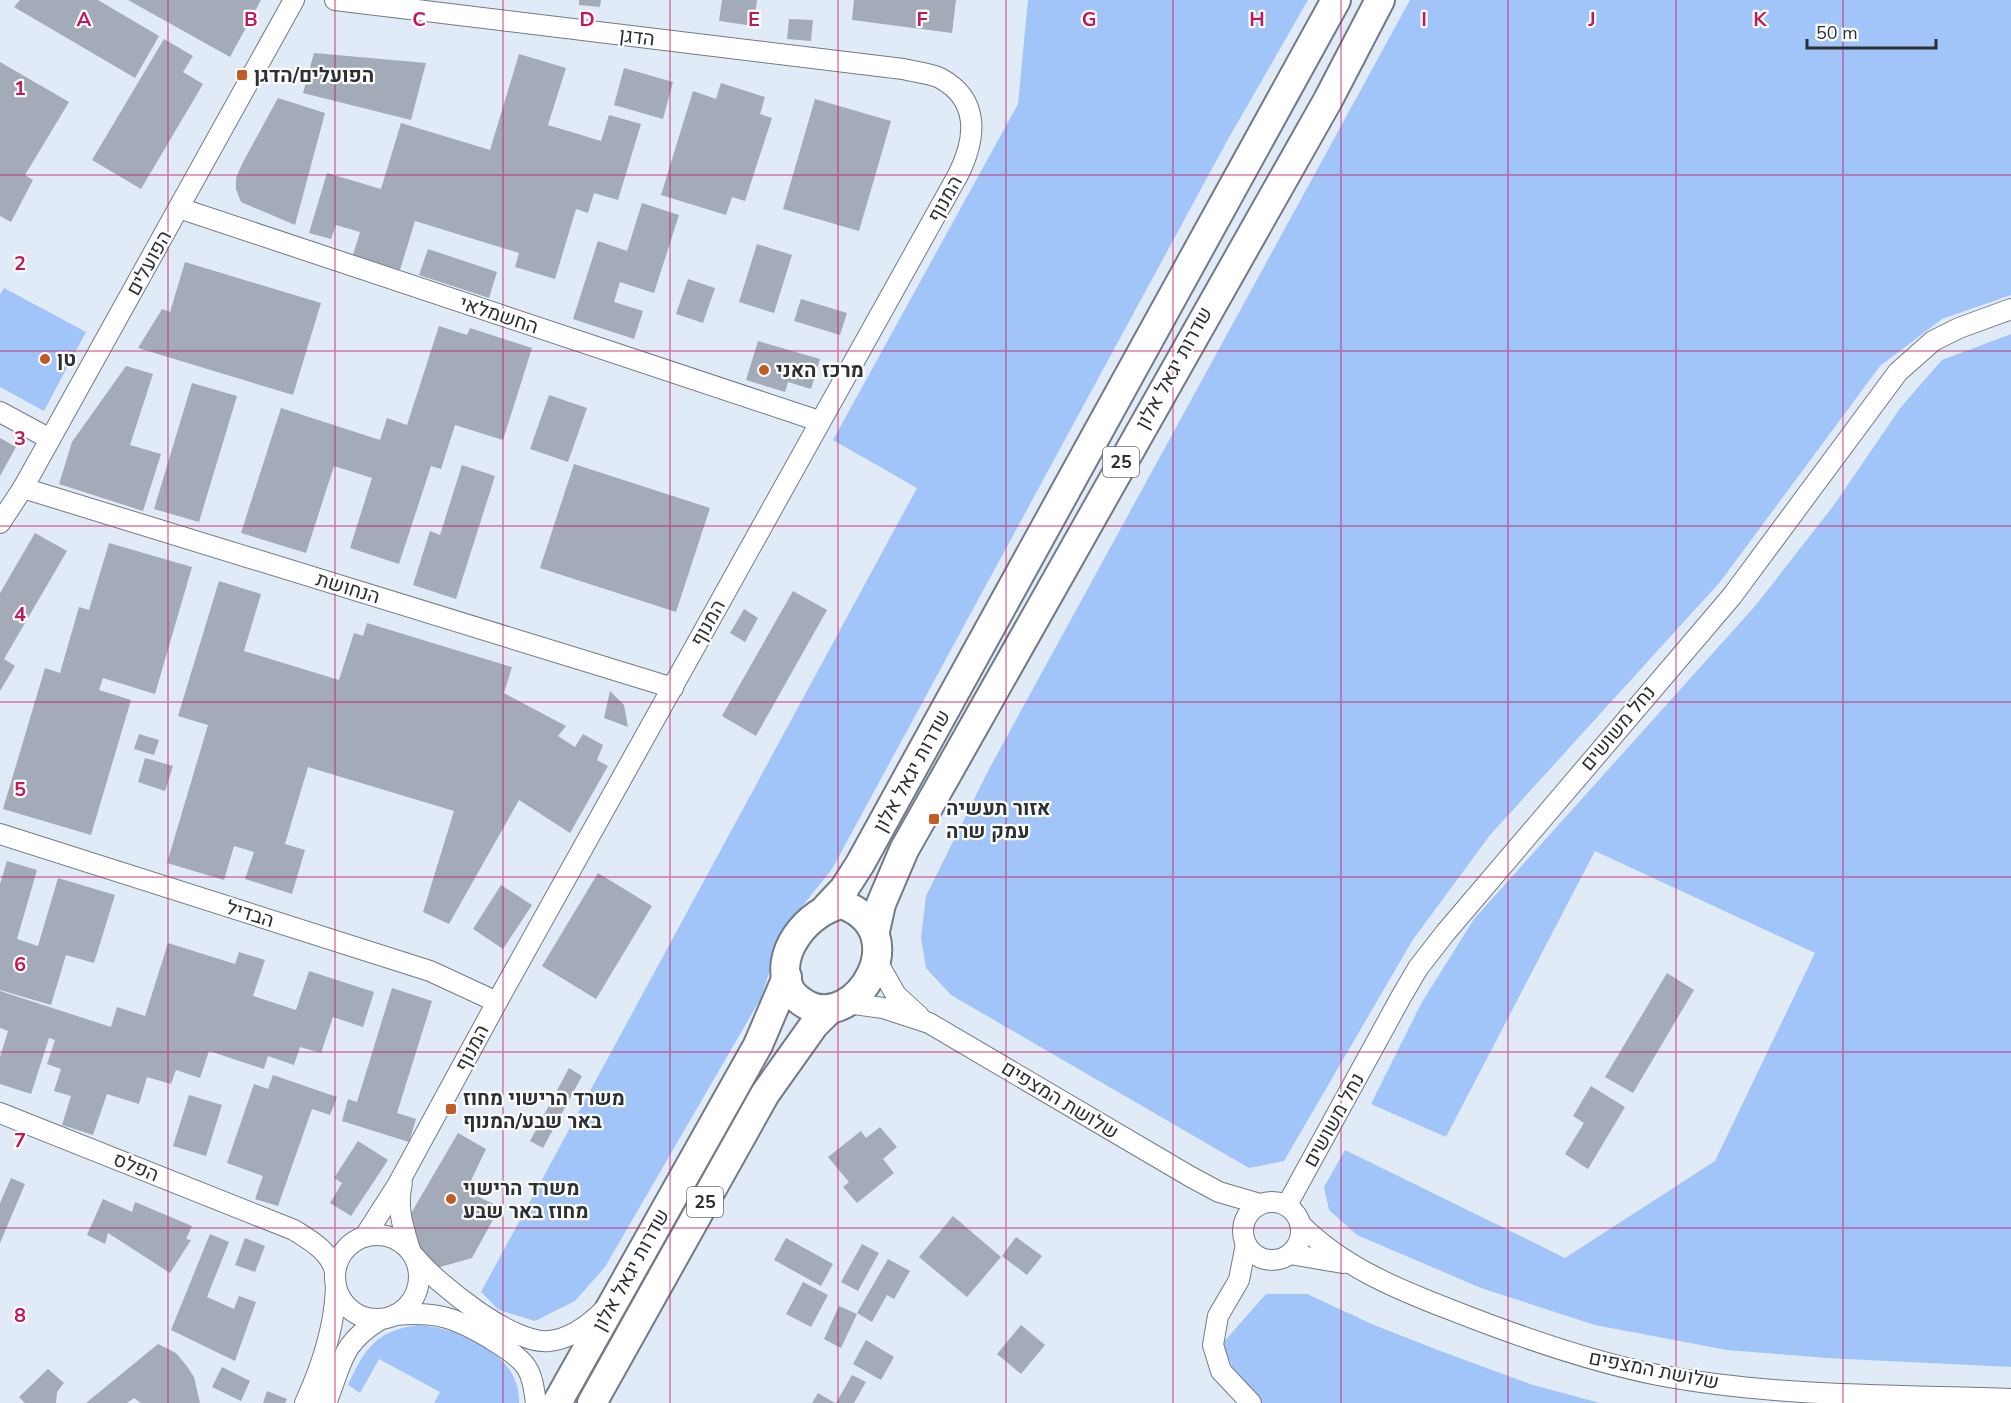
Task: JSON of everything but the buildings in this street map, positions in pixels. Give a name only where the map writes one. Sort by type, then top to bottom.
[{"type":"highway","name":"שדרות יגאל אלון","points":[[827,907],[844,889],[860,864],[1336,0]]},
{"type":"highway","name":"שדרות יגאל אלון","points":[[875,931],[891,876],[909,840],[1328,100],[1380,0]]},
{"type":"highway","points":[[827,907],[842,904],[856,909],[869,920],[875,931]]},
{"type":"highway","name":"25","points":[[787,977],[788,956],[797,934],[807,921],[827,907]]},
{"type":"highway","name":"25","points":[[838,1006],[867,983],[875,958],[875,931]]},
{"type":"highway","name":"שדרות יגאל אלון","points":[[557,1403],[758,1045],[787,977]]},
{"type":"highway","points":[[787,977],[790,990],[798,1000],[814,1008],[838,1006]]},
{"type":"highway","name":"שדרות יגאל אלון","points":[[592,1403],[765,1094],[814,1025],[838,1006]]},
{"type":"street","name":"הפועלים","points":[[0,523],[23,488],[294,0]]},
{"type":"street","name":"הדגן","points":[[335,0],[903,69],[938,77]]},
{"type":"street","name":"המנוף","points":[[360,1239],[404,1173],[496,1002],[969,154],[972,131],[968,107],[957,89],[938,77]]},
{"type":"street","name":"החשמלאי","points":[[179,208],[819,421]]},
{"type":"street","name":"נחל משושים","points":[[1287,1205],[1418,968],[1454,922],[1732,596],[1898,372],[1933,341],[1959,328],[2011,309]]},
{"type":"street","points":[[0,412],[50,439]]},
{"type":"street","name":"הנחושת","points":[[23,488],[673,688]]},
{"type":"street","name":"הבדיל","points":[[0,834],[430,970],[496,1002]]},
{"type":"street","name":"שלושת המצפים","points":[[875,958],[896,995],[929,1023],[1191,1177],[1219,1192],[1260,1204]]},
{"type":"street","name":"שלושת המצפים","points":[[838,1006],[883,1008],[929,1023]]},
{"type":"street","name":"הפלס","points":[[0,1113],[273,1221],[312,1240],[334,1263],[336,1279]]},
{"type":"street","name":"המנוף","points":[[404,1173],[399,1196],[400,1212],[412,1253]]},
{"type":"street","name":"שלושת המצפים","points":[[1191,1177],[1221,1202],[1244,1235]]},
{"type":"street","points":[[1234,1289],[1251,1274],[1282,1257],[1300,1241],[1301,1225],[1293,1210],[1287,1205],[1269,1202],[1260,1204],[1246,1218],[1242,1269],[1234,1289],[1218,1316],[1214,1345],[1221,1371],[1251,1403]]},
{"type":"street","name":"הפלס","points":[[273,1221],[334,1239],[360,1239]]},
{"type":"street","name":"שלושת המצפים","points":[[1301,1225],[1349,1264],[1435,1304],[1499,1329],[1593,1358],[1657,1374],[1797,1392],[2011,1400]]},
{"type":"street","points":[[305,1403],[326,1350],[335,1311],[336,1279],[345,1249],[360,1239],[385,1235],[394,1238],[412,1253],[441,1284],[490,1318],[532,1340],[547,1342],[576,1332],[596,1318],[616,1298]]},
{"type":"street","points":[[1244,1235],[1258,1257],[1282,1257]]},
{"type":"street","points":[[326,1403],[350,1343],[359,1333],[406,1307],[415,1296],[419,1276],[412,1253]]},
{"type":"street","name":"שלושת המצפים","points":[[1282,1257],[1349,1264]]},
{"type":"street","points":[[336,1279],[340,1298],[357,1314],[388,1317],[429,1313],[443,1316],[462,1322],[511,1352],[525,1365],[533,1383],[536,1403]]},
{"type":"shaded area","points":[[1028,0],[1308,0],[1227,141],[832,869],[789,923],[777,948],[761,998],[605,1267],[575,1301],[535,1321],[499,1310],[481,1292],[917,488],[833,440],[1018,104]]},
{"type":"shaded area","points":[[1410,0],[2011,0],[2011,295],[1942,319],[1880,366],[1720,582],[1490,835],[1412,941],[1284,1161],[1249,1168],[951,995],[926,968],[921,938],[926,896],[988,771]]},
{"type":"shaded area","points":[[4,288],[86,332],[44,411],[0,387],[0,295]]},
{"type":"shaded area","points":[[2011,334],[2011,1367],[1826,1358],[1727,1350],[1595,1325],[1481,1288],[1357,1235],[1329,1210],[1324,1187],[1345,1150],[1565,1258],[1715,1161],[1815,953],[1595,851],[1446,1137],[1371,1104],[1422,1002],[1474,919],[1756,605],[1834,505],[1901,407],[1942,360]]},
{"type":"shaded area","points":[[1266,1294],[1307,1294],[1374,1325],[1443,1352],[1533,1385],[1600,1403],[1262,1403],[1234,1370],[1221,1345]]},
{"type":"shaded area","points":[[418,1325],[451,1331],[485,1346],[510,1370],[517,1385],[519,1403],[434,1403],[440,1392],[379,1359],[360,1393],[348,1385],[360,1361],[374,1343],[392,1332]]},
{"type":"place","name":"הפועלים/הדגן","points":[[242,75]]},
{"type":"place","name":"טן","points":[[45,359]]},
{"type":"place","name":"מרכז האני","points":[[764,370]]},
{"type":"place","name":"אזור תעשיה עמק שרה","points":[[934,819]]},
{"type":"place","name":"משרד הרישוי מחוז באר שבע/המנוף","points":[[451,1109]]},
{"type":"place","name":"משרד הרישוי מחוז באר שבע","points":[[451,1199]]}]
